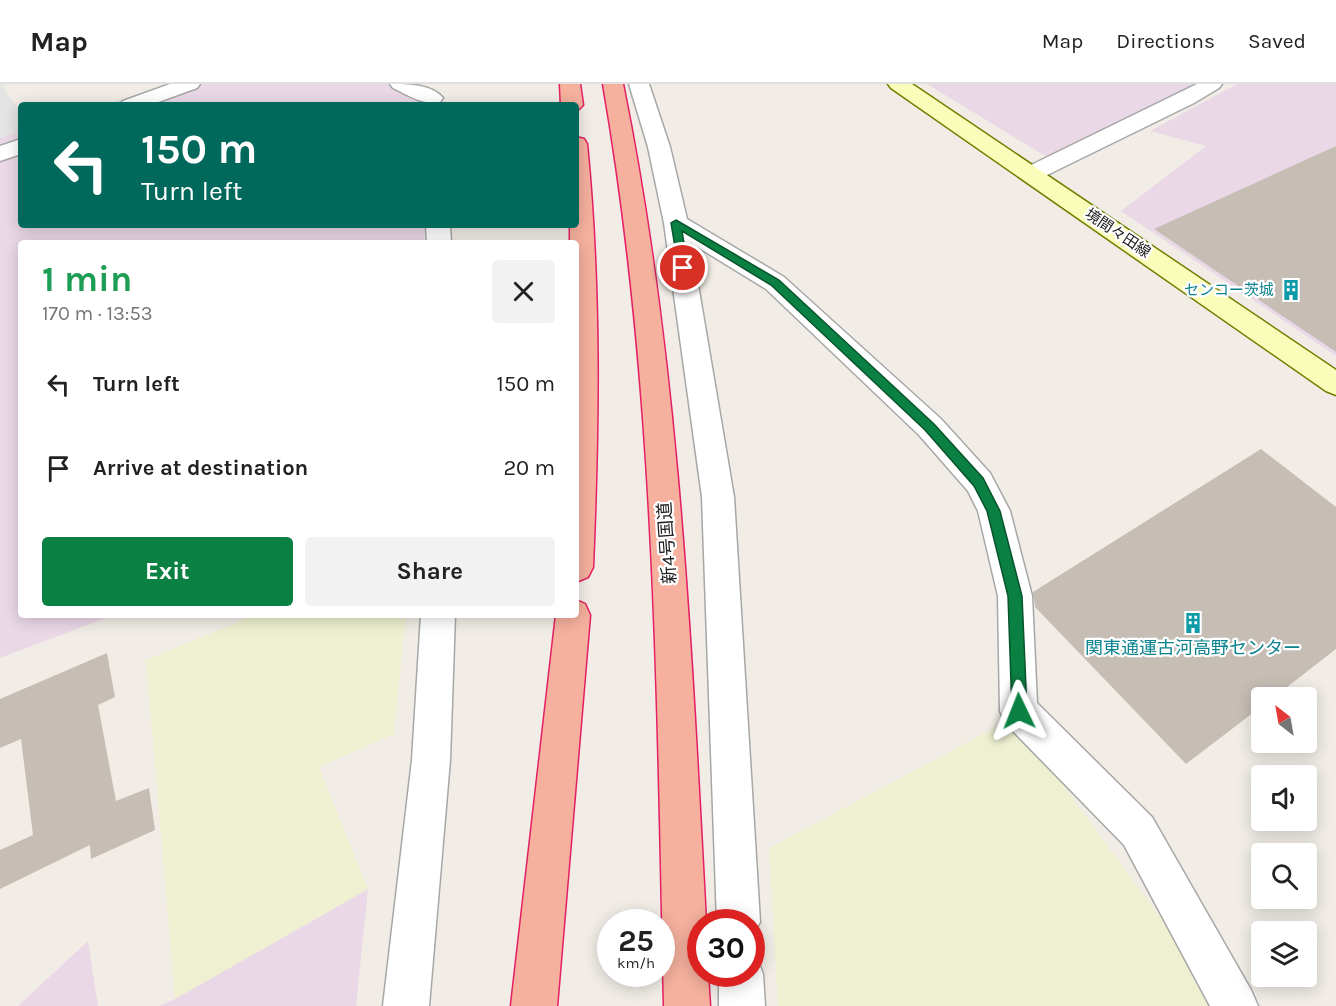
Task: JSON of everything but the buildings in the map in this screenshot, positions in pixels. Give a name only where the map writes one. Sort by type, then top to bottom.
[{"type":"highway","points":[[570,84],[572,102]]},
{"type":"highway","name":"新4号国道","points":[[613,84],[647,297],[658,410],[675,665],[687,1006]]},
{"type":"highway","points":[[579,192],[584,272],[579,429]]},
{"type":"highway","points":[[534,1006],[573,618]]},
{"type":"main road","name":"境間々田線","points":[[898,84],[1336,384]]},
{"type":"street","points":[[139,102],[190,84]]},
{"type":"street","points":[[400,84],[433,96]]},
{"type":"street","points":[[639,84],[659,147],[676,223],[718,497],[737,909]]},
{"type":"street","points":[[1031,174],[1187,99],[1212,84]]},
{"type":"street","points":[[0,154],[18,147]]},
{"type":"street","points":[[676,223],[775,283],[930,427],[979,482],[994,511],[1015,596],[1019,711],[1138,831],[1235,1006]]},
{"type":"street","points":[[406,1006],[431,760],[438,618]]},
{"type":"street","points":[[741,987],[742,1006]]},
{"type":"shaded area","points":[[0,84],[8,84],[2,86],[18,109],[18,133],[0,138]]},
{"type":"shaded area","points":[[174,84],[406,84],[429,92],[429,102],[114,102]]},
{"type":"shaded area","points":[[927,84],[1212,84],[1055,162]]},
{"type":"shaded area","points":[[1237,84],[1336,84],[1336,356],[1121,211],[1206,146],[1150,131]]},
{"type":"shaded area","points":[[18,131],[18,228],[425,228],[424,240],[18,240],[18,618],[106,618],[0,658],[0,136]]},
{"type":"shaded area","points":[[368,889],[356,1006],[159,1006],[175,999]]},
{"type":"shaded area","points":[[88,941],[98,1006],[18,1006]]},
{"type":"green space","points":[[248,618],[406,618],[394,734],[319,767],[368,889],[175,999],[146,660]]},
{"type":"green space","points":[[1013,718],[1226,1006],[778,1006],[769,848]]},
{"type":"place","name":"センコー茨城","points":[[1291,290]]},
{"type":"place","name":"関東通運古河高野センター","points":[[1193,623]]},
{"type":"route","points":[[683,268],[676,223],[775,283],[930,427],[979,482],[994,511],[1015,596],[1019,711]]}]
